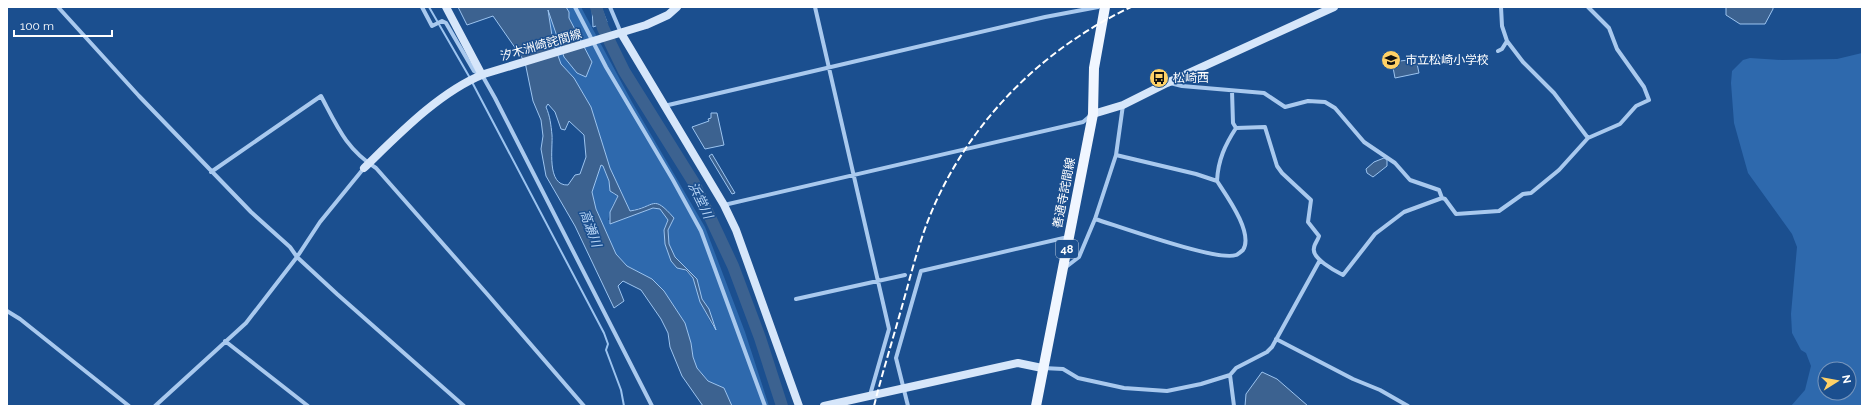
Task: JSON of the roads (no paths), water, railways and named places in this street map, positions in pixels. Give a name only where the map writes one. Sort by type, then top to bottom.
[{"type":"main road","name":"善通寺詫間線","points":[[1036,406],[1042,368],[1093,114],[1094,68],[1105,7]]},
{"type":"street","points":[[58,7],[211,172],[290,247],[297,257],[403,354],[464,406]]},
{"type":"street","points":[[422,7],[432,26],[442,21],[449,27],[601,304],[652,406]]},
{"type":"street","points":[[446,7],[477,77]]},
{"type":"street","points":[[575,7],[594,41],[606,68],[676,186],[700,231],[765,406]]},
{"type":"street","points":[[610,7],[621,33],[724,205],[750,264],[799,406]]},
{"type":"street","name":"汐木洲崎詫間線","points":[[367,166],[393,140],[437,102],[477,77],[659,20],[677,7]]},
{"type":"street","points":[[815,7],[830,67],[873,266],[878,281],[889,330],[870,396]]},
{"type":"street","points":[[664,107],[1045,17],[1098,7]]},
{"type":"street","points":[[724,205],[1083,122],[1093,114],[1123,105],[1167,83],[1334,7]]},
{"type":"street","points":[[1501,7],[1502,26],[1507,41],[1523,62],[1554,93],[1588,138]]},
{"type":"street","points":[[1167,83],[1182,86],[1264,93],[1285,107],[1308,101],[1325,102],[1335,108],[1364,142],[1395,163],[1410,180],[1439,190],[1442,198],[1445,199],[1456,214],[1499,211],[1523,194],[1532,193],[1559,170],[1588,138],[1620,124],[1636,106],[1649,100],[1644,87],[1617,49],[1609,28],[1588,7]]},
{"type":"street","points":[[1498,51],[1507,41]]},
{"type":"street","points":[[1232,91],[1233,123],[1236,128]]},
{"type":"street","points":[[211,172],[321,96],[345,140],[360,158],[367,166],[376,168],[584,406]]},
{"type":"street","points":[[1063,269],[1079,257],[1095,219],[1116,155],[1123,105]]},
{"type":"street","points":[[1236,128],[1265,127],[1277,166],[1282,173],[1311,200],[1307,219],[1319,236],[1313,250],[1320,260],[1343,275],[1375,234],[1404,212],[1442,198]]},
{"type":"street","points":[[1217,181],[1222,152],[1236,128]]},
{"type":"street","points":[[1095,219],[1171,244],[1223,256],[1236,256],[1243,249],[1245,241],[1244,232],[1239,216],[1217,181],[1196,174],[1116,155]]},
{"type":"street","points":[[154,406],[246,323],[297,257],[320,222],[367,166]]},
{"type":"street","points":[[908,406],[896,358],[921,271],[1069,237]]},
{"type":"street","points":[[824,406],[1018,363],[1042,368],[1063,369],[1078,378],[1124,388],[1168,391],[1230,376],[1236,368],[1267,352],[1276,339],[1320,260]]},
{"type":"street","points":[[796,299],[905,276]]},
{"type":"street","points":[[7,311],[20,319],[129,406]]},
{"type":"street","points":[[1276,339],[1340,372],[1380,390],[1408,406]]},
{"type":"street","points":[[225,341],[308,406]]},
{"type":"street","points":[[1230,376],[1234,406]]},
{"type":"water","name":"高瀬川","points":[[458,7],[566,7],[569,12],[569,18],[592,62],[586,77],[577,73],[564,57],[548,10],[553,42],[561,64],[574,78],[591,107],[610,168],[630,211],[657,204],[667,210],[674,218],[668,230],[669,244],[675,257],[697,279],[702,299],[709,309],[716,330],[700,302],[693,278],[686,270],[677,268],[671,261],[665,244],[664,230],[668,220],[660,209],[653,208],[610,224],[610,212],[618,196],[610,191],[609,181],[603,166],[601,165],[592,192],[596,209],[616,254],[627,266],[652,279],[664,291],[685,323],[697,368],[708,381],[724,388],[732,406],[703,406],[682,376],[670,347],[668,333],[661,319],[641,290],[623,281],[618,286],[624,301],[614,308],[575,226],[546,176],[541,149],[543,136],[541,120],[533,101],[525,62],[493,16],[467,25]],"holes":[[[548,104],[555,112],[561,129],[565,130],[569,121],[584,135],[586,157],[580,174],[575,175],[568,185],[561,184],[556,179],[552,165],[552,131],[546,107]]]},
{"type":"water","points":[[592,7],[601,7],[607,22],[593,27]]},
{"type":"water","points":[[1726,7],[1773,7],[1773,9],[1765,24],[1740,24],[1726,15]]},
{"type":"water","points":[[1416,59],[1419,73],[1395,78],[1392,62]]},
{"type":"water","points":[[711,113],[717,113],[724,145],[705,149],[692,127],[709,121],[708,119],[711,118]]},
{"type":"water","points":[[712,154],[735,193],[732,194],[709,156]]},
{"type":"water","points":[[1384,158],[1387,160],[1387,166],[1373,177],[1367,173],[1366,169],[1374,162]]},
{"type":"water","points":[[1262,372],[1277,379],[1308,406],[1245,406],[1246,394]]},
{"type":"waterway","points":[[429,7],[470,78]]},
{"type":"waterway","name":"浜堂川","points":[[596,7],[603,28],[624,71],[694,183],[733,266],[760,338],[782,406]]},
{"type":"waterway","points":[[472,82],[604,333],[608,344],[606,350],[621,390],[624,406]]},
{"type":"railway","points":[[874,406],[924,232],[934,206],[950,174],[969,144],[991,115],[1014,89],[1041,65],[1069,43],[1099,24],[1131,7]]},
{"type":"place","name":"市立松崎小学校","points":[[1391,60]]},
{"type":"place","name":"松崎西","points":[[1159,78]]}]
